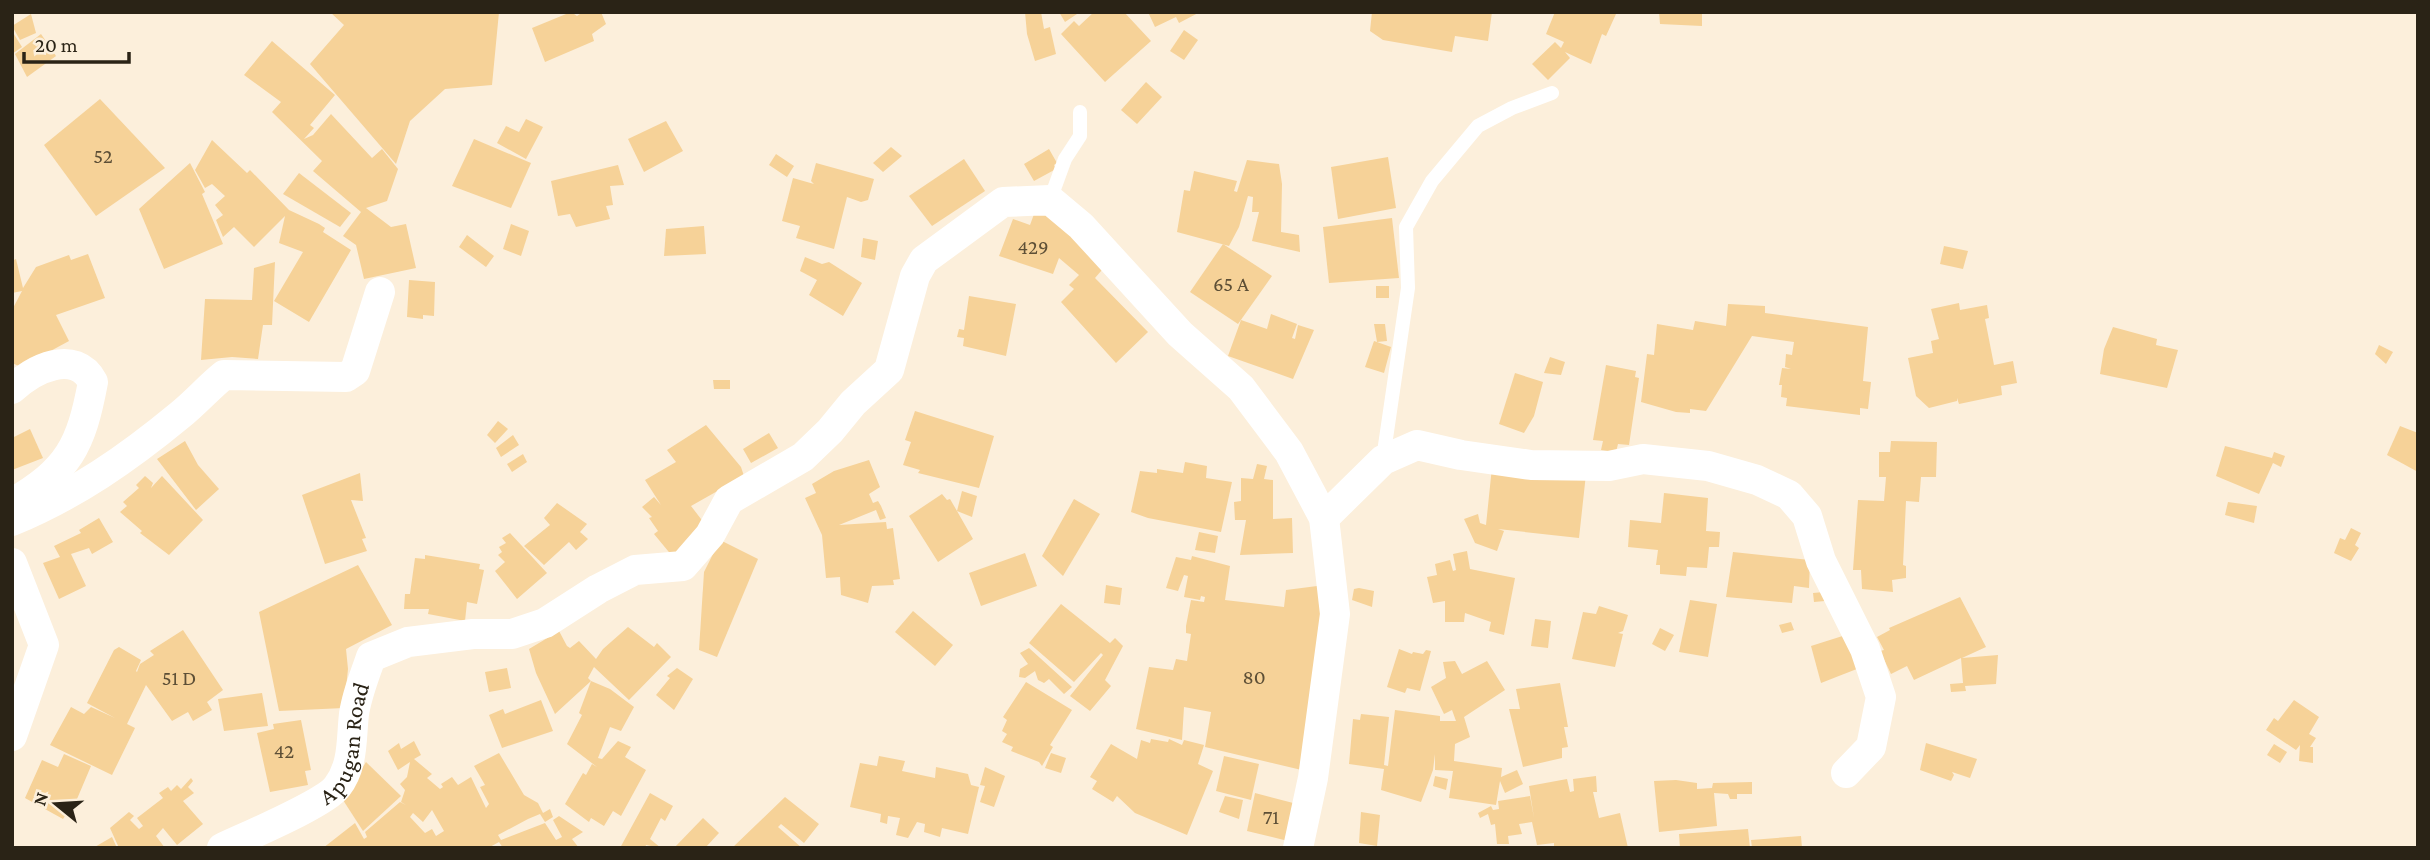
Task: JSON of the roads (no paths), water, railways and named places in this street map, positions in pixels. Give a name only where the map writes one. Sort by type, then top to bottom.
[{"type":"street","points":[[1050,200],[1081,226],[1180,334],[1241,388],[1289,452],[1324,518],[1335,614],[1313,778],[1298,848]]},
{"type":"street","name":"Apugan Road","points":[[222,848],[262,830],[337,788],[348,765],[355,738],[356,705],[372,657],[408,642],[473,634],[512,634],[545,623],[597,589],[635,570],[684,566],[710,535],[729,500],[803,457],[830,431],[853,402],[889,370],[915,276],[924,260],[1003,202],[1050,200]]},
{"type":"street","points":[[12,521],[76,491],[111,468],[182,414],[225,375],[346,377],[355,371],[380,292]]},
{"type":"street","points":[[12,389],[35,371],[65,362],[80,366],[93,382],[79,438],[63,467],[39,488],[12,503]]},
{"type":"street","points":[[1324,518],[1383,460],[1417,445],[1461,456],[1531,465],[1609,466],[1643,459],[1708,466],[1757,480],[1788,495],[1807,516],[1821,561],[1865,649],[1881,697],[1871,747],[1846,773]]},
{"type":"street","points":[[12,563],[44,645],[12,736]]},
{"type":"lane","points":[[1383,460],[1408,288],[1406,227],[1432,181],[1478,126],[1512,108],[1552,93]]},
{"type":"lane","points":[[1050,200],[1065,159],[1080,136],[1080,112]]}]
